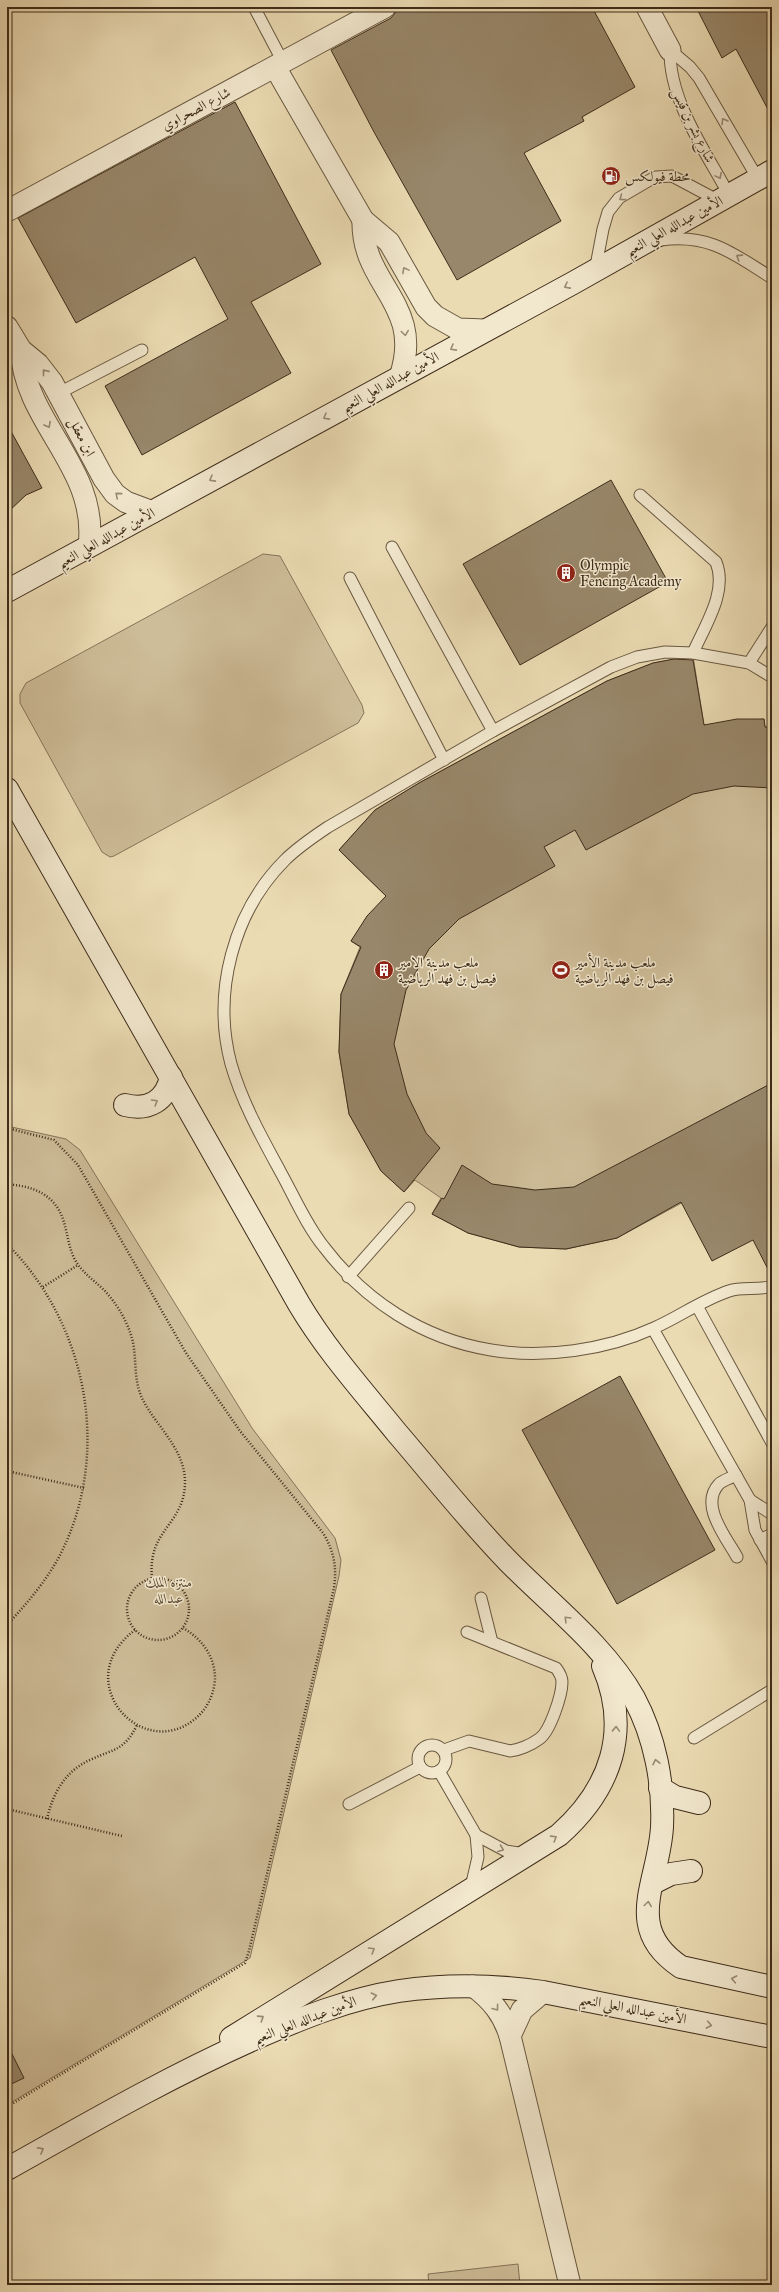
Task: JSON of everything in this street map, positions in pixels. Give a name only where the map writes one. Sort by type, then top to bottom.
[{"type":"main road","name":"الأمين عبدالله العلي النعيم","points":[[7,592],[595,271],[765,175]]},
{"type":"main road","points":[[7,789],[323,1343],[473,1524],[591,1643],[621,1679],[637,1706],[652,1742],[662,1808],[661,1839],[647,1910],[648,1924],[652,1937],[669,1959],[681,1967],[772,1987]]},
{"type":"main road","points":[[125,1105],[142,1108],[151,1105],[165,1094],[171,1078]]},
{"type":"main road","points":[[170,2078],[304,1991],[559,1835],[577,1819],[604,1780],[612,1757],[616,1727],[616,1709],[611,1686],[591,1643]]},
{"type":"main road","points":[[660,1788],[675,1797],[699,1803]]},
{"type":"main road","points":[[652,1883],[675,1873],[691,1871]]},
{"type":"main road","name":"الأمين عبدالله العلي النعيم","points":[[7,2169],[170,2078],[214,2056],[332,2008],[398,1991],[436,1987],[473,1986],[543,1992],[772,2037]]},
{"type":"street","name":"شارع الصحراوي","points":[[7,211],[385,7]]},
{"type":"street","name":"شارع بشر بن قيس","points":[[647,7],[670,50]]},
{"type":"street","points":[[279,64],[363,220],[389,242],[418,296],[435,316],[446,324],[458,329],[485,330]]},
{"type":"street","points":[[363,220],[363,232],[368,255],[398,308],[405,328],[407,349],[400,377]]},
{"type":"street","points":[[398,308],[418,296]]},
{"type":"street","name":"ابن معقل","points":[[7,327],[21,350],[46,372],[59,393],[104,479],[115,494],[126,502],[152,512]]},
{"type":"street","name":"ابن معقل","points":[[21,350],[27,383],[83,488],[91,519],[89,546]]},
{"type":"street","points":[[68,460],[82,466],[88,462],[88,450]]},
{"type":"street","points":[[83,488],[85,477],[90,474],[104,479]]},
{"type":"street","points":[[473,1986],[493,2002],[500,2013],[510,2036],[570,2285]]},
{"type":"street","points":[[510,2036],[522,2010],[543,1992]]},
{"type":"lane","points":[[254,7],[279,64]]},
{"type":"lane","name":"شارع بشر بن قيس","points":[[670,50],[686,63],[699,78],[765,175]]},
{"type":"lane","name":"شارع بشر بن قيس","points":[[670,50],[671,77],[679,102],[724,198]]},
{"type":"lane","points":[[595,271],[603,229],[608,212],[619,198],[648,181],[656,177],[672,176],[724,198]]},
{"type":"lane","points":[[641,245],[674,238],[707,241],[723,246],[772,278]]},
{"type":"lane","points":[[59,393],[142,350]]},
{"type":"lane","points":[[640,495],[716,562],[719,570],[720,580],[718,594],[693,653]]},
{"type":"lane","points":[[392,547],[493,731]]},
{"type":"lane","points":[[350,578],[444,760]]},
{"type":"lane","points":[[749,663],[772,627]]},
{"type":"lane","points":[[772,676],[749,663],[693,653],[665,652],[637,657],[617,665],[493,731],[328,827],[305,842],[285,860],[267,881],[240,928],[231,954],[226,981],[224,1008],[226,1036],[231,1063],[240,1089],[252,1118],[322,1246],[348,1277],[379,1304],[414,1325],[451,1341],[491,1350],[531,1354],[572,1350],[611,1342],[653,1329],[731,1290],[758,1289],[772,1286]]},
{"type":"lane","points":[[348,1277],[409,1208]]},
{"type":"lane","points":[[697,1306],[772,1443]]},
{"type":"lane","points":[[653,1329],[750,1500],[752,1520],[760,1540],[772,1561]]},
{"type":"lane","points":[[736,1475],[720,1483],[716,1489],[712,1503],[715,1518],[737,1557]]},
{"type":"lane","points":[[750,1500],[772,1514]]},
{"type":"lane","points":[[760,1540],[772,1534]]},
{"type":"lane","points":[[481,1598],[492,1642]]},
{"type":"lane","points":[[444,1750],[446,1762],[439,1771],[428,1773],[420,1767],[418,1754],[426,1745],[433,1744],[444,1750],[468,1741],[510,1751],[516,1750],[539,1739],[549,1728],[561,1690],[561,1674],[556,1668],[467,1632]]},
{"type":"lane","points":[[694,1738],[772,1690]]},
{"type":"lane","points":[[349,1804],[420,1767]]},
{"type":"lane","points":[[439,1771],[476,1835],[478,1857],[470,1889]]},
{"type":"lane","points":[[476,1835],[506,1851],[528,1854]]},
{"type":"path","points":[[7,1128],[54,1140],[78,1165],[186,1352],[240,1432],[323,1533],[332,1550],[336,1569],[334,1588],[249,1952],[245,1963],[7,2107]]},
{"type":"path","points":[[7,1184],[35,1190],[52,1201],[64,1222],[69,1247],[78,1265],[105,1292],[124,1319],[135,1350],[135,1376],[143,1400],[175,1448],[184,1469],[185,1480],[182,1502],[178,1512],[159,1537],[155,1546],[152,1561],[152,1578]]},
{"type":"path","points":[[7,1244],[43,1287],[68,1335],[84,1387],[88,1441],[84,1488],[64,1547],[36,1594],[7,1626]]},
{"type":"path","points":[[43,1287],[78,1265]]},
{"type":"path","points":[[7,1471],[84,1488]]},
{"type":"path","points":[[152,1578],[169,1579],[182,1589],[187,1596],[189,1608],[187,1621],[183,1628],[171,1637],[156,1640],[142,1635],[135,1630],[128,1616],[129,1599],[138,1585],[152,1578]]},
{"type":"path","points":[[135,1630],[122,1641],[113,1655],[108,1678],[113,1700],[119,1710],[136,1725],[158,1731],[181,1727],[200,1715],[207,1705],[214,1684],[213,1661],[201,1641],[183,1628]]},
{"type":"path","points":[[47,1819],[55,1793],[71,1772],[93,1758],[116,1750],[132,1735],[136,1725]]},
{"type":"path","points":[[7,1809],[122,1836]]},
{"type":"green space","points":[[263,554],[280,556],[362,705],[364,713],[358,723],[110,857],[102,852],[20,703],[20,694],[26,683]]},
{"type":"green space","name":"ملعب مدينة الأمير فيصل بن فهد الرياضية","points":[[693,656],[704,725],[764,719],[765,727],[772,728],[772,1154],[617,1238],[566,1249],[519,1247],[468,1233],[432,1214],[441,1198],[415,1180],[404,1192],[381,1171],[349,1114],[339,1052],[341,994],[360,947],[351,941],[386,896],[339,850],[375,810],[419,783],[607,681],[653,663]]},
{"type":"green space","name":"منتزه الملك عبدالله","points":[[7,1126],[66,1139],[80,1150],[252,1428],[335,1538],[341,1560],[339,1576],[250,1958],[7,2105]]},
{"type":"green space","points":[[518,2264],[520,2285],[429,2285],[428,2274]]},
{"type":"building","points":[[397,7],[592,7],[635,87],[582,117],[584,121],[524,153],[561,221],[457,280],[374,132],[331,50],[391,18]]},
{"type":"building","points":[[696,7],[772,7],[772,117],[736,49],[722,58]]},
{"type":"building","points":[[235,102],[321,264],[251,302],[291,373],[142,455],[105,386],[228,319],[195,257],[76,323],[18,218]]},
{"type":"building","points":[[7,424],[42,488],[26,495],[7,513]]},
{"type":"building","name":"Olympic Fencing Academy","points":[[611,480],[668,582],[520,665],[463,564]]},
{"type":"building","name":"ملعب مدينة الامير فيصل بن فهد الرياضية","points":[[674,659],[693,660],[704,725],[737,719],[764,719],[765,727],[772,728],[772,788],[734,786],[693,794],[586,850],[575,830],[544,847],[555,866],[459,919],[429,949],[406,990],[394,1044],[407,1094],[426,1133],[440,1148],[404,1192],[381,1171],[349,1114],[339,1052],[341,994],[361,947],[351,941],[367,916],[386,896],[339,850],[375,810],[419,783],[607,681],[653,663]]},
{"type":"building","points":[[772,1083],[772,1277],[753,1240],[712,1261],[681,1202],[617,1238],[566,1249],[519,1247],[468,1233],[432,1214],[442,1198],[444,1199],[462,1165],[492,1184],[535,1190],[574,1187]]},
{"type":"building","points":[[620,1376],[715,1550],[617,1604],[522,1430]]},
{"type":"building","points":[[7,2044],[24,2078],[7,2086]]},
{"type":"place","name":"محطة فيولكس","points":[[611,176]]},
{"type":"place","name":"Olympic Fencing Academy","points":[[566,573]]},
{"type":"place","name":"ملعب مدينة الامير فيصل بن فهد الرياضية","points":[[384,970]]},
{"type":"place","name":"ملعب مدينة الأمير فيصل بن فهد الرياضية","points":[[561,970]]}]
